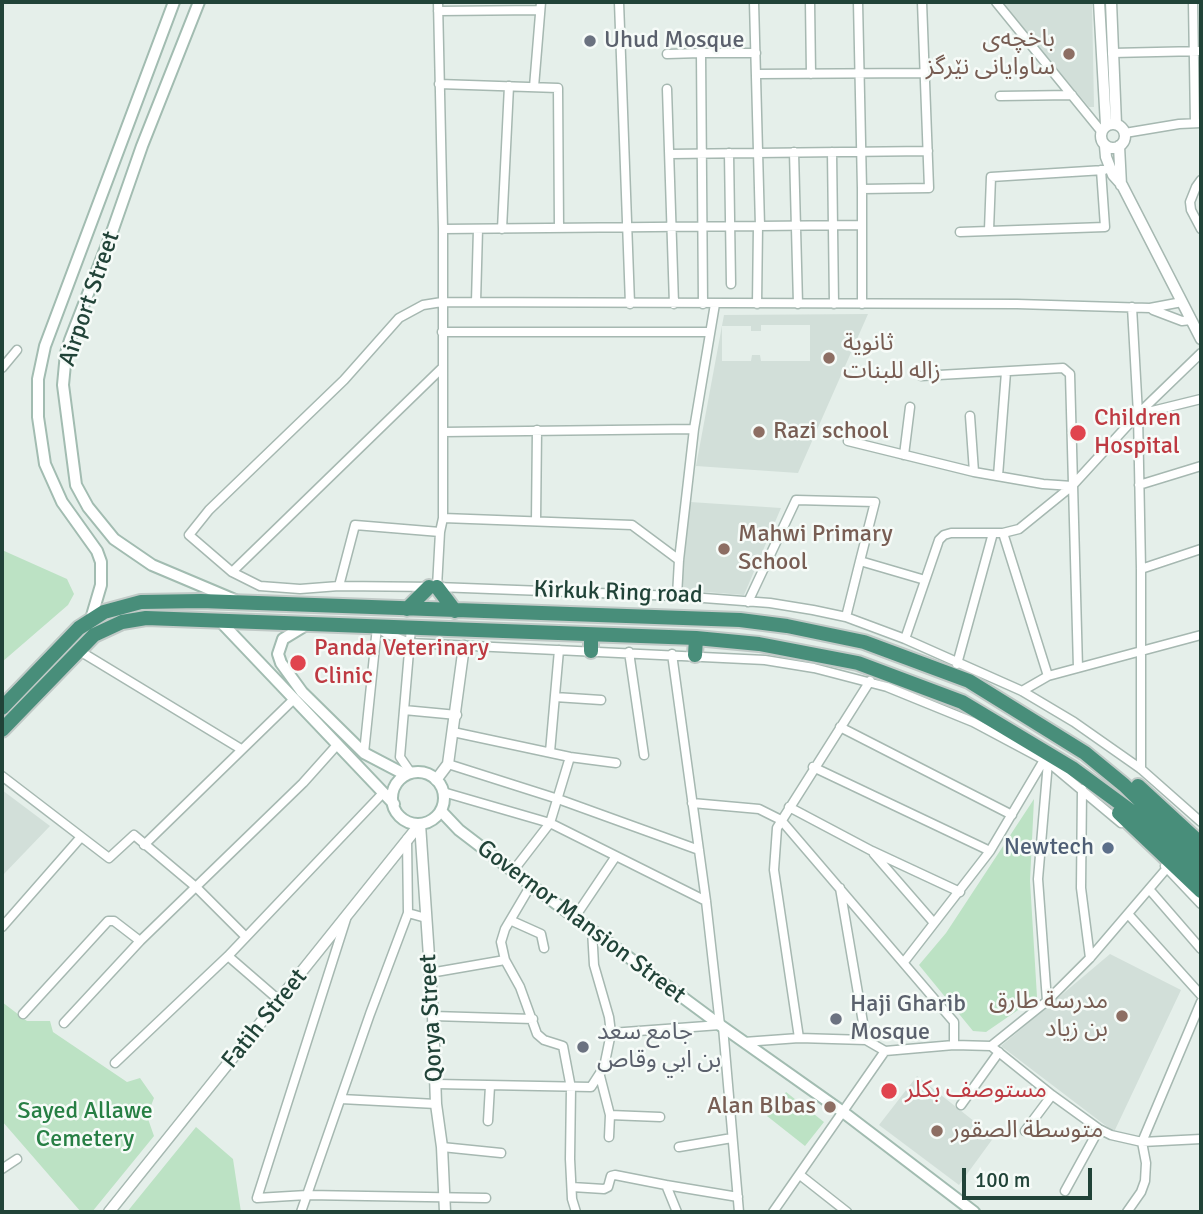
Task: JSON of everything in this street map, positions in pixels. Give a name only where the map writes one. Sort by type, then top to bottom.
[{"type":"highway","points":[[407,609],[433,587],[455,611]]},
{"type":"highway","name":"Kirkuk Ring road","points":[[2,708],[69,637],[91,620],[104,612],[141,602],[241,602],[740,620],[811,630],[864,642],[969,681],[1085,753],[1124,785],[1201,874]]},
{"type":"highway","name":"Kirkuk Ring road","points":[[2,730],[78,650],[103,630],[134,620],[160,617],[377,627],[411,636],[591,635],[696,638],[759,644],[858,663],[929,695],[962,702],[1072,768],[1162,829],[1201,860]]},
{"type":"highway","points":[[591,635],[591,651]]},
{"type":"highway","points":[[695,655],[696,638]]},
{"type":"highway","points":[[858,663],[864,642]]},
{"type":"highway","points":[[1085,753],[1112,765],[1201,844]]},
{"type":"highway","points":[[1072,768],[1089,788],[1142,832],[1201,891]]},
{"type":"main road","name":"Airport Street","points":[[91,620],[101,585],[101,562],[97,551],[62,502],[46,464],[37,406],[40,371],[45,346],[174,2]]},
{"type":"main road","name":"Airport Street","points":[[199,2],[70,340],[63,376],[76,485],[88,507],[114,539],[152,565],[241,602]]},
{"type":"main road","points":[[138,101],[158,106]]},
{"type":"main road","points":[[40,371],[63,376]]},
{"type":"main road","points":[[220,621],[298,695],[364,752],[409,774]]},
{"type":"main road","points":[[306,625],[286,635],[278,654],[298,695],[337,745],[394,804],[403,819],[420,824],[437,815],[443,792],[436,780],[425,773],[409,774],[401,779],[394,791],[394,804]]},
{"type":"main road","name":"Governor Mansion Street","points":[[437,815],[721,1026],[843,1112],[974,1212]]},
{"type":"street","points":[[619,2],[630,304]]},
{"type":"street","points":[[754,2],[758,304]]},
{"type":"street","points":[[810,2],[811,74]]},
{"type":"street","points":[[858,2],[862,304]]},
{"type":"street","points":[[862,189],[929,188],[922,2]]},
{"type":"street","points":[[996,2],[1072,95],[1108,127],[1125,133],[1198,123],[1198,51],[1192,2]]},
{"type":"street","points":[[1099,2],[1108,127]]},
{"type":"street","points":[[960,232],[1105,228],[1105,146],[1100,139],[1108,127],[1112,53],[1111,2]]},
{"type":"street","points":[[433,587],[443,519],[443,229],[438,6],[540,6],[534,87]]},
{"type":"street","points":[[1112,53],[1198,51]]},
{"type":"street","points":[[667,54],[756,52]]},
{"type":"street","points":[[701,53],[703,304]]},
{"type":"street","points":[[756,74],[925,73]]},
{"type":"street","points":[[439,84],[558,88],[559,228]]},
{"type":"street","points":[[502,229],[509,86]]},
{"type":"street","points":[[667,89],[674,304]]},
{"type":"street","points":[[1000,96],[1072,95]]},
{"type":"street","points":[[1105,146],[1119,146],[1124,141],[1125,133]]},
{"type":"street","points":[[1119,146],[1122,185]]},
{"type":"street","points":[[670,154],[928,151]]},
{"type":"street","points":[[794,152],[798,304]]},
{"type":"street","points":[[832,152],[834,304]]},
{"type":"street","points":[[729,153],[731,284]]},
{"type":"street","points":[[989,230],[991,177],[1106,170],[1122,185],[1201,339]]},
{"type":"street","points":[[1201,180],[1190,202],[1201,229]]},
{"type":"street","points":[[443,229],[862,225]]},
{"type":"street","points":[[477,302],[478,229]]},
{"type":"street","points":[[1191,320],[1179,320],[1150,309],[1132,307],[1017,304],[442,302],[423,305],[399,318],[344,380],[199,522],[189,536],[246,581],[270,587],[433,587],[677,596],[748,601],[846,617],[905,639],[1022,691],[1074,722],[1141,769],[1201,822]]},
{"type":"street","points":[[1150,309],[1182,302]]},
{"type":"street","points":[[677,596],[694,429],[715,304]]},
{"type":"street","points":[[1132,307],[1138,415],[1143,651],[1141,769]]},
{"type":"street","points":[[443,332],[710,332]]},
{"type":"street","points":[[2,368],[17,350]]},
{"type":"street","points":[[905,639],[936,544],[944,535],[1003,533],[1019,529],[1072,486],[1201,353]]},
{"type":"street","points":[[232,572],[442,368]]},
{"type":"street","points":[[921,376],[1063,368],[1070,374],[1078,668]]},
{"type":"street","points":[[998,476],[1006,372]]},
{"type":"street","points":[[1138,415],[1201,400]]},
{"type":"street","points":[[904,455],[910,408]]},
{"type":"street","points":[[970,416],[974,472]]},
{"type":"street","points":[[443,432],[694,429]]},
{"type":"street","points":[[536,520],[537,430]]},
{"type":"street","points":[[848,440],[974,472],[1042,484],[1072,486]]},
{"type":"street","points":[[1139,485],[1201,467]]},
{"type":"street","points":[[748,601],[796,499],[875,502],[846,617]]},
{"type":"street","points":[[443,519],[632,525],[679,560]]},
{"type":"street","points":[[340,586],[355,525],[440,532]]},
{"type":"street","points":[[957,664],[993,533]]},
{"type":"street","points":[[1003,533],[1048,676]]},
{"type":"street","points":[[1141,569],[1201,549]]},
{"type":"street","points":[[860,561],[925,580]]},
{"type":"street","points":[[364,752],[377,627]]},
{"type":"street","points":[[1022,691],[1048,676],[1201,635]]},
{"type":"street","points":[[409,774],[400,757],[411,636],[464,646],[695,655],[796,664],[929,695],[1046,761],[1138,837],[1201,904]]},
{"type":"street","points":[[436,780],[448,764],[457,715],[464,646]]},
{"type":"street","points":[[78,650],[242,749]]},
{"type":"street","points":[[550,752],[559,650]]},
{"type":"street","points":[[629,652],[644,755]]},
{"type":"street","points":[[672,654],[706,901],[739,1212]]},
{"type":"street","points":[[799,1038],[774,870],[777,828],[813,767],[870,681]]},
{"type":"street","points":[[144,845],[298,695]]},
{"type":"street","points":[[555,697],[601,700]]},
{"type":"street","points":[[404,710],[457,715]]},
{"type":"street","points":[[840,727],[1012,816]]},
{"type":"street","points":[[453,732],[570,757],[615,763]]},
{"type":"street","points":[[64,1023],[140,942],[303,783],[337,745]]},
{"type":"street","points":[[513,871],[550,823],[570,757]]},
{"type":"street","points":[[904,962],[990,851],[1046,761]]},
{"type":"street","points":[[1046,761],[1038,879],[1048,1000]]},
{"type":"street","points":[[448,764],[558,799],[699,850]]},
{"type":"street","points":[[813,767],[990,851]]},
{"type":"street","points":[[2,776],[109,858],[134,835],[197,888],[246,937]]},
{"type":"street","points":[[1082,789],[1082,888],[1090,958]]},
{"type":"street","points":[[443,792],[550,823],[706,901]]},
{"type":"street","points":[[115,1063],[229,956],[383,793]]},
{"type":"street","points":[[692,803],[760,809],[781,820],[954,1022],[954,1045]]},
{"type":"street","points":[[789,807],[872,852],[960,892]]},
{"type":"street","name":"Fatih Street","points":[[109,1212],[420,824]]},
{"type":"street","name":"Qorya Street","points":[[420,824],[445,1212]]},
{"type":"street","points":[[2,927],[81,837]]},
{"type":"street","points":[[301,1212],[408,913],[407,839]]},
{"type":"street","points":[[872,852],[934,923]]},
{"type":"street","points":[[575,918],[616,856]]},
{"type":"street","points":[[991,1046],[1048,1000],[1090,958],[1167,868]]},
{"type":"street","points":[[531,884],[505,929],[501,942],[505,960],[520,987],[537,1034],[541,1039],[563,1046],[571,1087],[572,1187],[576,1212]]},
{"type":"street","points":[[840,888],[866,1040]]},
{"type":"street","points":[[1149,889],[1201,949]]},
{"type":"street","points":[[408,913],[426,918]]},
{"type":"street","points":[[1128,914],[1201,995]]},
{"type":"street","points":[[346,919],[257,1198],[307,1195],[486,1198]]},
{"type":"street","points":[[23,1014],[108,921],[114,921],[140,942]]},
{"type":"street","points":[[512,921],[541,934],[544,948]]},
{"type":"street","points":[[436,1084],[591,1087],[600,1076],[611,1033],[594,965],[592,930]]},
{"type":"street","points":[[229,956],[280,1000]]},
{"type":"street","points":[[430,973],[505,960]]},
{"type":"street","points":[[1127,1212],[1145,1181],[1146,1163],[1142,1142],[1201,1002]]},
{"type":"street","points":[[433,1016],[533,1019]]},
{"type":"street","points":[[611,1033],[721,1026]]},
{"type":"street","points":[[744,1042],[799,1038],[866,1040],[886,1051],[954,1045],[991,1046],[1099,1129],[1122,1139],[1142,1142],[1201,1139]]},
{"type":"street","points":[[773,1212],[886,1051]]},
{"type":"street","points":[[961,1105],[999,1052]]},
{"type":"street","points":[[600,1076],[610,1115],[609,1137]]},
{"type":"street","points":[[488,1121],[490,1086]]},
{"type":"street","points":[[1025,1130],[1052,1095]]},
{"type":"street","points":[[341,1099],[436,1104]]},
{"type":"street","points":[[610,1115],[660,1117]]},
{"type":"street","points":[[1065,1191],[1099,1129]]},
{"type":"street","points":[[679,1147],[732,1138]]},
{"type":"street","points":[[442,1147],[501,1153]]},
{"type":"street","points":[[2,1169],[17,1159]]},
{"type":"street","points":[[572,1187],[604,1189],[608,1187],[611,1176],[615,1175],[737,1197]]},
{"type":"street","points":[[800,1175],[834,1208],[847,1212]]},
{"type":"street","points":[[666,1185],[677,1212]]},
{"type":"shaded area","name":"باخچەی ساوایانی نێرگز","points":[[1001,2],[1092,2],[1094,107],[1089,107]]},
{"type":"shaded area","points":[[868,314],[798,473],[696,466],[724,315]],"holes":[[[761,325],[810,325],[810,361],[761,361],[760,355],[752,355],[751,361],[722,361],[722,326],[751,326],[751,331],[761,331]]]},
{"type":"shaded area","name":"Mahwi Primary School","points":[[690,502],[781,508],[744,595],[681,590]]},
{"type":"shaded area","points":[[2,790],[50,826],[2,876]]},
{"type":"shaded area","points":[[1110,954],[1181,990],[1114,1132],[1001,1046]]},
{"type":"shaded area","name":"متوسطة الصقور","points":[[917,1076],[994,1137],[959,1185],[879,1125]]},
{"type":"green space","points":[[2,550],[67,579],[74,594],[68,605],[2,662]]},
{"type":"green space","points":[[1034,799],[1030,881],[1037,997],[986,1032],[973,1031],[919,965],[946,933]]},
{"type":"green space","name":"Sayed Allawe Cemetery","points":[[2,1002],[27,1021],[50,1021],[53,1032],[127,1082],[140,1078],[154,1098],[147,1116],[154,1136],[92,1212],[81,1212],[2,1121]]},
{"type":"green space","points":[[786,1092],[824,1122],[805,1146],[767,1116]]},
{"type":"green space","name":"Sayed Allawe Cemetery","points":[[196,1127],[233,1159],[241,1212],[127,1212]]},
{"type":"place","name":"Uhud Mosque","points":[[590,41]]},
{"type":"place","name":"باخچەی ساوایانی نێرگز","points":[[1069,54]]},
{"type":"place","name":"ثانوية زاله للبنات","points":[[829,358]]},
{"type":"place","name":"Razi school","points":[[759,432]]},
{"type":"place","name":"Children Hospital","points":[[1078,433]]},
{"type":"place","name":"Mahwi Primary School","points":[[724,549]]},
{"type":"place","name":"Panda Veterinary Clinic","points":[[298,663]]},
{"type":"place","name":"Newtech","points":[[1108,848]]},
{"type":"place","name":"مدرسة طارق بن زياد","points":[[1122,1016]]},
{"type":"place","name":"Haji Gharib Mosque","points":[[836,1019]]},
{"type":"place","name":"جامع سعد بن ابي وقاص","points":[[583,1047]]},
{"type":"place","name":"مستوصف بكلر","points":[[889,1091]]},
{"type":"place","name":"Alan Blbas","points":[[830,1107]]},
{"type":"place","name":"متوسطة الصقور","points":[[937,1131]]}]
